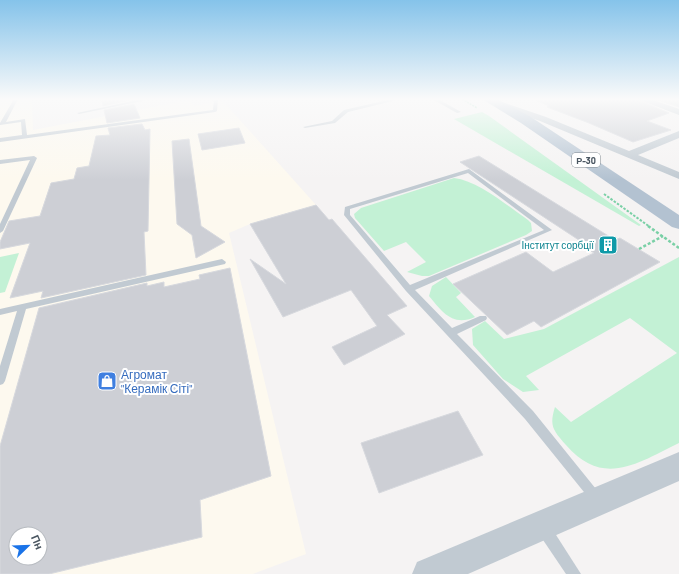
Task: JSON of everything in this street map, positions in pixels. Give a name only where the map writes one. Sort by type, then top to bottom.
[{"type":"main road","name":"Р-30","points":[[535,126],[679,223]]},
{"type":"street","points":[[559,126],[679,176]]},
{"type":"street","points":[[629,155],[679,134]]},
{"type":"street","points":[[430,574],[679,466]]},
{"type":"lane","points":[[24,126],[25,137]]},
{"type":"lane","points":[[0,140],[107,126]]},
{"type":"lane","points":[[305,127],[312,126]]},
{"type":"lane","points":[[0,162],[34,158],[0,231]]},
{"type":"lane","points":[[409,289],[549,230],[469,171],[346,208],[347,215],[409,289],[528,415],[598,500]]},
{"type":"lane","points":[[0,312],[222,262]]},
{"type":"lane","points":[[0,379],[24,307]]},
{"type":"lane","points":[[452,333],[483,318]]},
{"type":"lane","points":[[542,525],[574,574]]},
{"type":"path","points":[[601,192],[679,248]]},
{"type":"path","points":[[639,249],[663,236]]},
{"type":"shaded area","points":[[0,126],[33,126],[33,130],[55,126],[245,126],[316,205],[250,224],[229,233],[306,554],[253,574],[0,574]]},
{"type":"green space","points":[[466,126],[503,126],[641,225],[639,226]]},
{"type":"green space","points":[[454,178],[473,184],[492,194],[528,220],[531,223],[532,231],[526,235],[429,276],[422,276],[407,272],[426,262],[406,242],[384,251],[355,218],[354,214],[361,208]]},
{"type":"green space","points":[[19,253],[5,292],[0,293],[0,257]]},
{"type":"green space","points":[[679,257],[679,443],[649,458],[621,468],[607,469],[594,466],[580,458],[566,445],[553,428],[552,419],[555,407],[571,422],[677,353],[630,318],[526,376],[539,390],[523,392],[503,379],[473,345],[472,329],[485,321],[504,339],[544,329]]},
{"type":"green space","points":[[446,277],[461,293],[456,297],[475,317],[467,320],[454,319],[443,312],[429,296],[432,286]]},
{"type":"building","points":[[143,126],[145,130],[150,129],[148,231],[144,232],[146,275],[41,298],[43,291],[10,298],[30,243],[0,249],[0,242],[9,221],[40,216],[51,183],[74,179],[77,168],[89,166],[96,136],[110,135],[108,128]]},
{"type":"building","points":[[595,126],[660,126],[671,130],[633,142]]},
{"type":"building","points":[[239,128],[245,143],[202,150],[198,134]]},
{"type":"building","points":[[189,139],[201,226],[225,242],[196,258],[192,235],[177,224],[172,141]]},
{"type":"building","name":"Інститут сорбції","points":[[479,156],[615,240],[620,238],[660,262],[541,327],[534,321],[507,335],[453,284],[526,252],[553,272],[594,253],[591,251],[594,250],[460,162]]},
{"type":"building","points":[[316,205],[329,220],[332,219],[407,306],[387,315],[405,334],[344,365],[332,347],[377,326],[351,290],[283,317],[250,259],[286,284],[250,224]]},
{"type":"building","name":"Агромат \"Керамік Сіті\"","points":[[230,268],[271,476],[200,500],[202,537],[49,574],[0,574],[0,446],[39,308],[147,283],[147,286],[164,282],[164,287],[200,279],[199,275]]},
{"type":"building","points":[[458,411],[483,455],[379,493],[361,443]]},
{"type":"place","name":"Інститут сорбції","points":[[608,245]]},
{"type":"place","name":"Агромат \"Керамік Сіті\"","points":[[107,381]]}]
